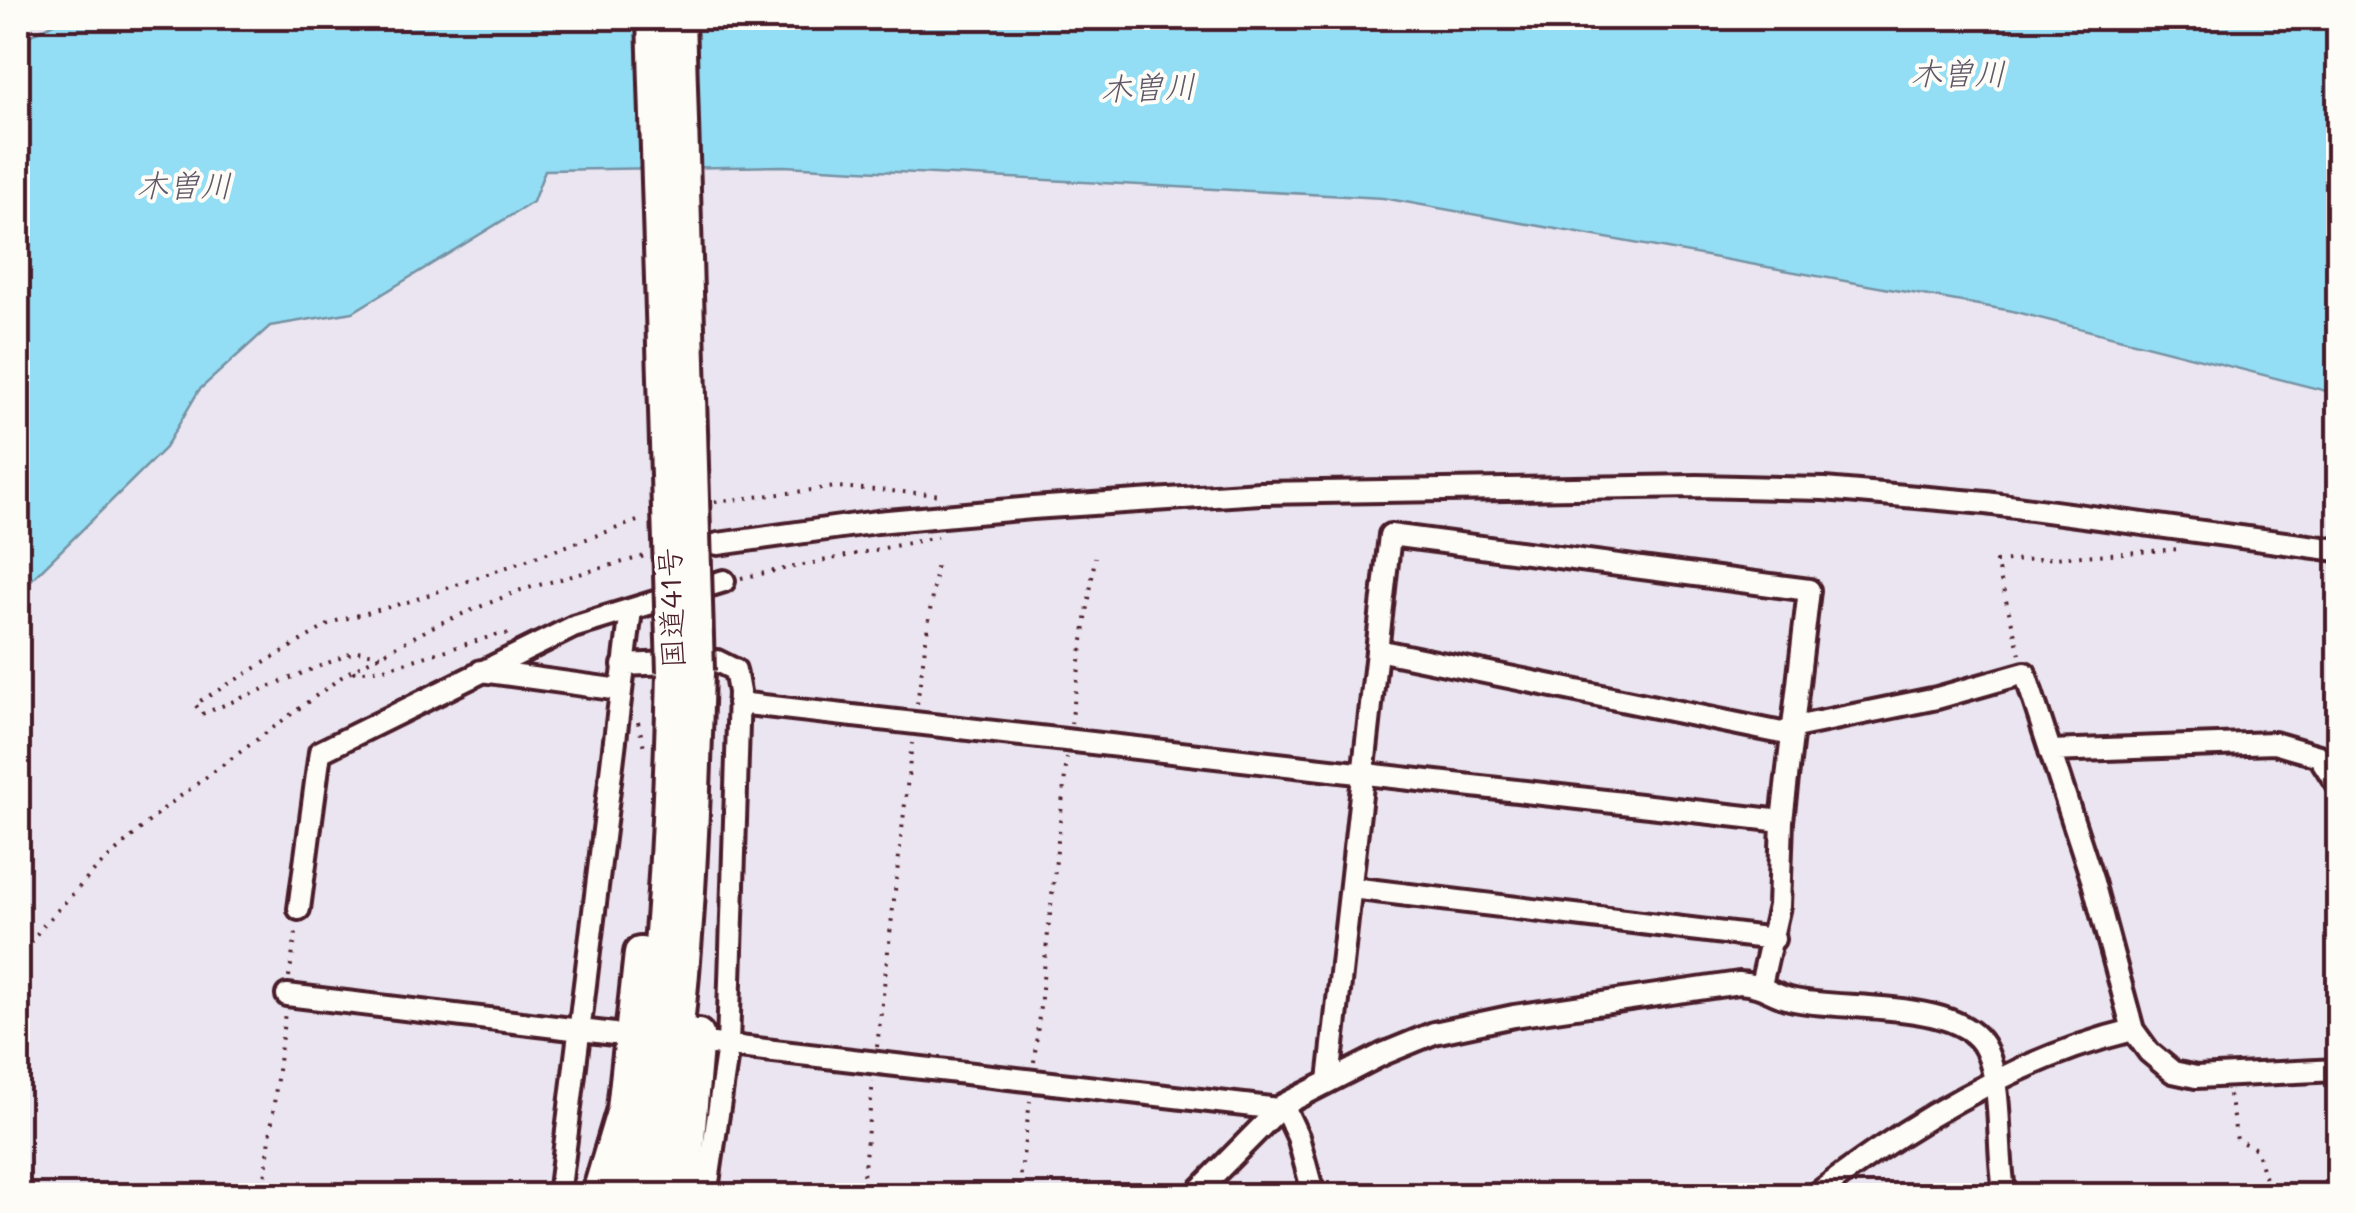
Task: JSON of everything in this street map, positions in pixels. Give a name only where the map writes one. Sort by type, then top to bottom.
[{"type":"highway","name":"国道41号","points":[[653,18],[692,883],[681,1017],[654,1196]]},
{"type":"highway","name":"国道41号","points":[[627,1196],[656,1013],[671,743],[685,671],[679,18]]},
{"type":"highway","points":[[597,1196],[623,1108],[661,769],[671,743]]},
{"type":"highway","points":[[684,1196],[702,937],[692,883]]},
{"type":"street","points":[[718,544],[877,522],[1222,496],[1697,486],[1824,489],[1986,503],[2338,550]]},
{"type":"street","points":[[1329,1081],[1390,535],[1809,590],[1782,820],[1779,906],[1761,985]]},
{"type":"street","points":[[299,908],[320,752],[573,626],[724,581]]},
{"type":"street","points":[[559,1196],[631,610]]},
{"type":"street","points":[[1378,650],[1782,733],[1795,726],[1938,698],[2025,674],[2093,882],[2133,1030],[2148,1052],[2172,1072],[2196,1077],[2338,1070]]},
{"type":"street","points":[[623,665],[717,661],[735,670],[738,704],[720,1045],[706,1196]]},
{"type":"street","points":[[479,670],[620,690]]},
{"type":"street","points":[[738,704],[1782,820]]},
{"type":"street","points":[[2050,751],[2274,743],[2319,756],[2338,786]]},
{"type":"street","points":[[1351,888],[1774,940]]},
{"type":"street","points":[[1193,1196],[1281,1107],[1382,1054],[1434,1033],[1566,1008],[1740,983],[1761,985],[1789,999],[1920,1012],[1964,1026],[1979,1036],[1994,1078],[1998,1162],[2005,1196]]},
{"type":"street","points":[[286,995],[614,1034]]},
{"type":"street","points":[[1814,1196],[1869,1156],[1994,1078],[2044,1061],[2081,1042],[2133,1030]]},
{"type":"street","points":[[720,1045],[1281,1107]]},
{"type":"street","points":[[1281,1107],[1298,1137],[1314,1196]]},
{"type":"path","points":[[699,506],[836,487],[948,495]]},
{"type":"path","points":[[381,655],[357,651],[202,714],[195,704],[333,622],[412,601],[648,518]]},
{"type":"path","points":[[724,581],[949,534]]},
{"type":"path","points":[[2025,674],[1996,562],[2190,549]]},
{"type":"path","points":[[18,960],[98,867],[163,810],[348,673],[438,624],[521,590],[648,555]]},
{"type":"path","points":[[1018,1196],[1068,740],[1095,557]]},
{"type":"path","points":[[860,1196],[914,721],[937,561]]},
{"type":"path","points":[[348,673],[384,670],[496,635],[515,633]]},
{"type":"path","points":[[263,1196],[299,908]]},
{"type":"path","points":[[2226,1076],[2237,1140],[2256,1150],[2270,1196]]},
{"type":"path","points":[[1652,1196],[1675,1192],[1709,1196]]},
{"type":"water","name":"木曽川","points":[[63,18],[2338,18],[2338,394],[2012,311],[1383,198],[784,166],[545,170],[533,202],[353,312],[270,326],[199,390],[165,448],[18,593],[18,42]]}]
